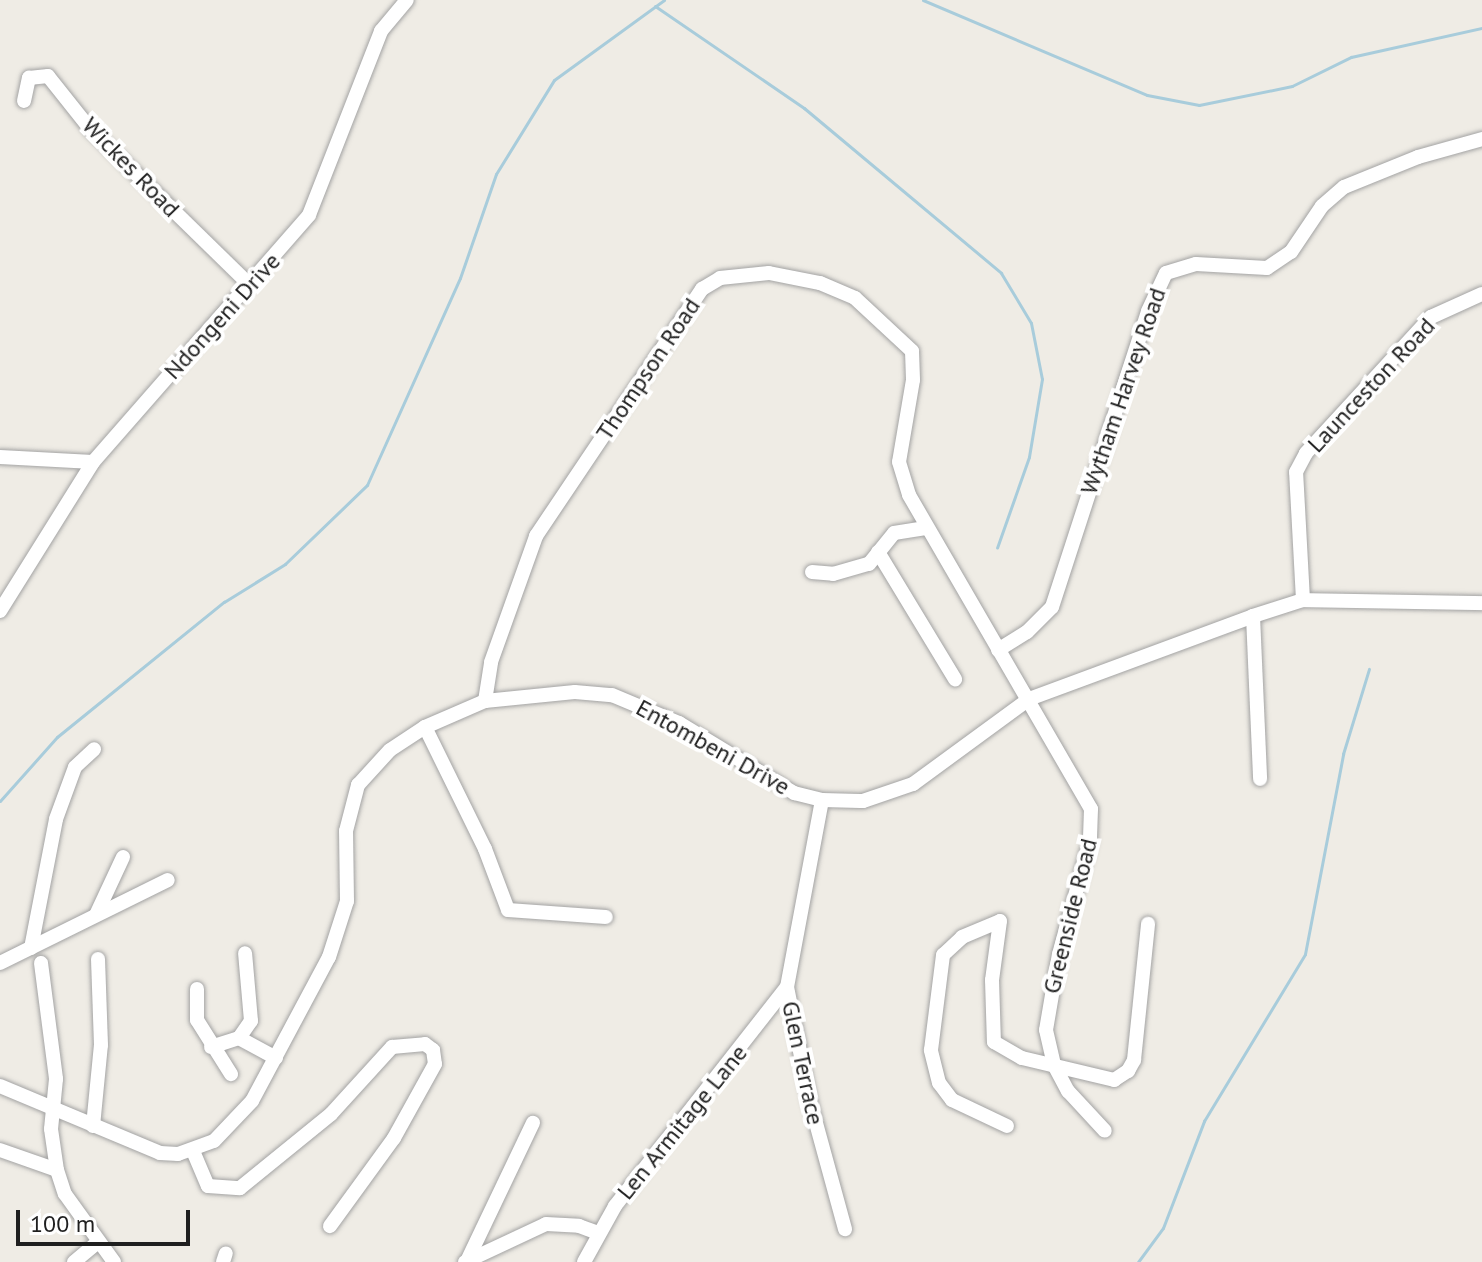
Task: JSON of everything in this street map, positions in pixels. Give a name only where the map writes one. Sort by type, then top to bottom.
[{"type":"street","name":"Ndongeni Drive","points":[[0,611],[93,462],[309,215],[381,31],[407,0]]},
{"type":"street","name":"Wickes Road","points":[[24,101],[29,78],[48,76],[91,130],[250,285]]},
{"type":"street","name":"Wytham Harvey Road","points":[[998,650],[1027,632],[1052,607],[1148,311],[1166,273],[1196,264],[1267,268],[1291,252],[1322,206],[1344,187],[1418,157],[1482,139]]},
{"type":"street","name":"Thompson Road","points":[[485,701],[491,662],[536,536],[639,387],[689,304],[720,278],[769,273],[820,283],[855,298],[897,332],[915,364],[899,462],[926,528],[1029,699]]},
{"type":"street","name":"Launceston Road","points":[[1303,600],[1296,472],[1306,453],[1431,317],[1482,294]]},
{"type":"street","points":[[0,457],[93,462]]},
{"type":"street","points":[[812,572],[833,574],[869,564],[894,533],[926,528]]},
{"type":"street","points":[[878,552],[955,679]]},
{"type":"street","name":"Entombeni Drive","points":[[193,1151],[214,1141],[241,1116],[276,1058],[337,937],[350,881],[349,804],[358,785],[390,750],[425,727],[485,701],[575,692],[612,695],[679,723],[775,784],[822,800],[863,801],[913,784],[1029,699],[1303,600],[1482,603]]},
{"type":"street","points":[[1253,616],[1260,779]]},
{"type":"street","name":"Greenside Road","points":[[1029,699],[1085,791],[1093,824],[1047,1007],[1046,1030],[1054,1065],[1083,1110],[1105,1131]]},
{"type":"street","points":[[425,727],[485,849],[508,910],[606,917]]},
{"type":"street","points":[[31,948],[56,819],[75,767],[94,749]]},
{"type":"street","name":"Glen Terrace","points":[[822,800],[787,987],[810,1101],[845,1229]]},
{"type":"street","points":[[96,915],[123,857]]},
{"type":"street","points":[[0,963],[168,880]]},
{"type":"street","points":[[1007,1126],[952,1100],[933,1067],[935,996],[940,963],[949,947],[1000,921],[992,980],[994,1042],[1008,1053],[1102,1080],[1128,1071],[1139,1033],[1148,924]]},
{"type":"street","points":[[239,1038],[252,1009],[245,953]]},
{"type":"street","points":[[93,1126],[101,1045],[98,959]]},
{"type":"street","points":[[41,963],[56,1079],[52,1108],[57,1170],[65,1194],[114,1262]]},
{"type":"street","name":"Len Armitage Lane","points":[[584,1262],[598,1233],[787,987]]},
{"type":"street","points":[[197,989],[197,1020],[211,1047],[231,1074]]},
{"type":"street","points":[[211,1047],[239,1038],[276,1058]]},
{"type":"street","points":[[0,1086],[160,1153],[193,1151],[208,1186],[240,1188],[279,1151],[331,1114],[392,1047],[425,1044],[433,1050],[435,1064],[394,1138],[330,1226]]},
{"type":"street","points":[[466,1260],[533,1123]]},
{"type":"street","points":[[0,1150],[57,1170]]},
{"type":"street","points":[[466,1260],[546,1224],[598,1233]]},
{"type":"street","points":[[74,1262],[98,1242]]},
{"type":"waterway","points":[[0,801],[57,737],[224,602],[285,564],[367,485],[460,278],[496,174],[554,80],[664,0]]},
{"type":"waterway","points":[[923,0],[1147,95],[1199,105],[1292,86],[1351,57],[1482,28]]},
{"type":"waterway","points":[[655,6],[804,108],[1001,273],[1031,323],[1042,379],[1029,457],[997,548]]},
{"type":"waterway","points":[[1138,1262],[1163,1228],[1204,1121],[1305,954],[1343,754],[1369,669]]}]
